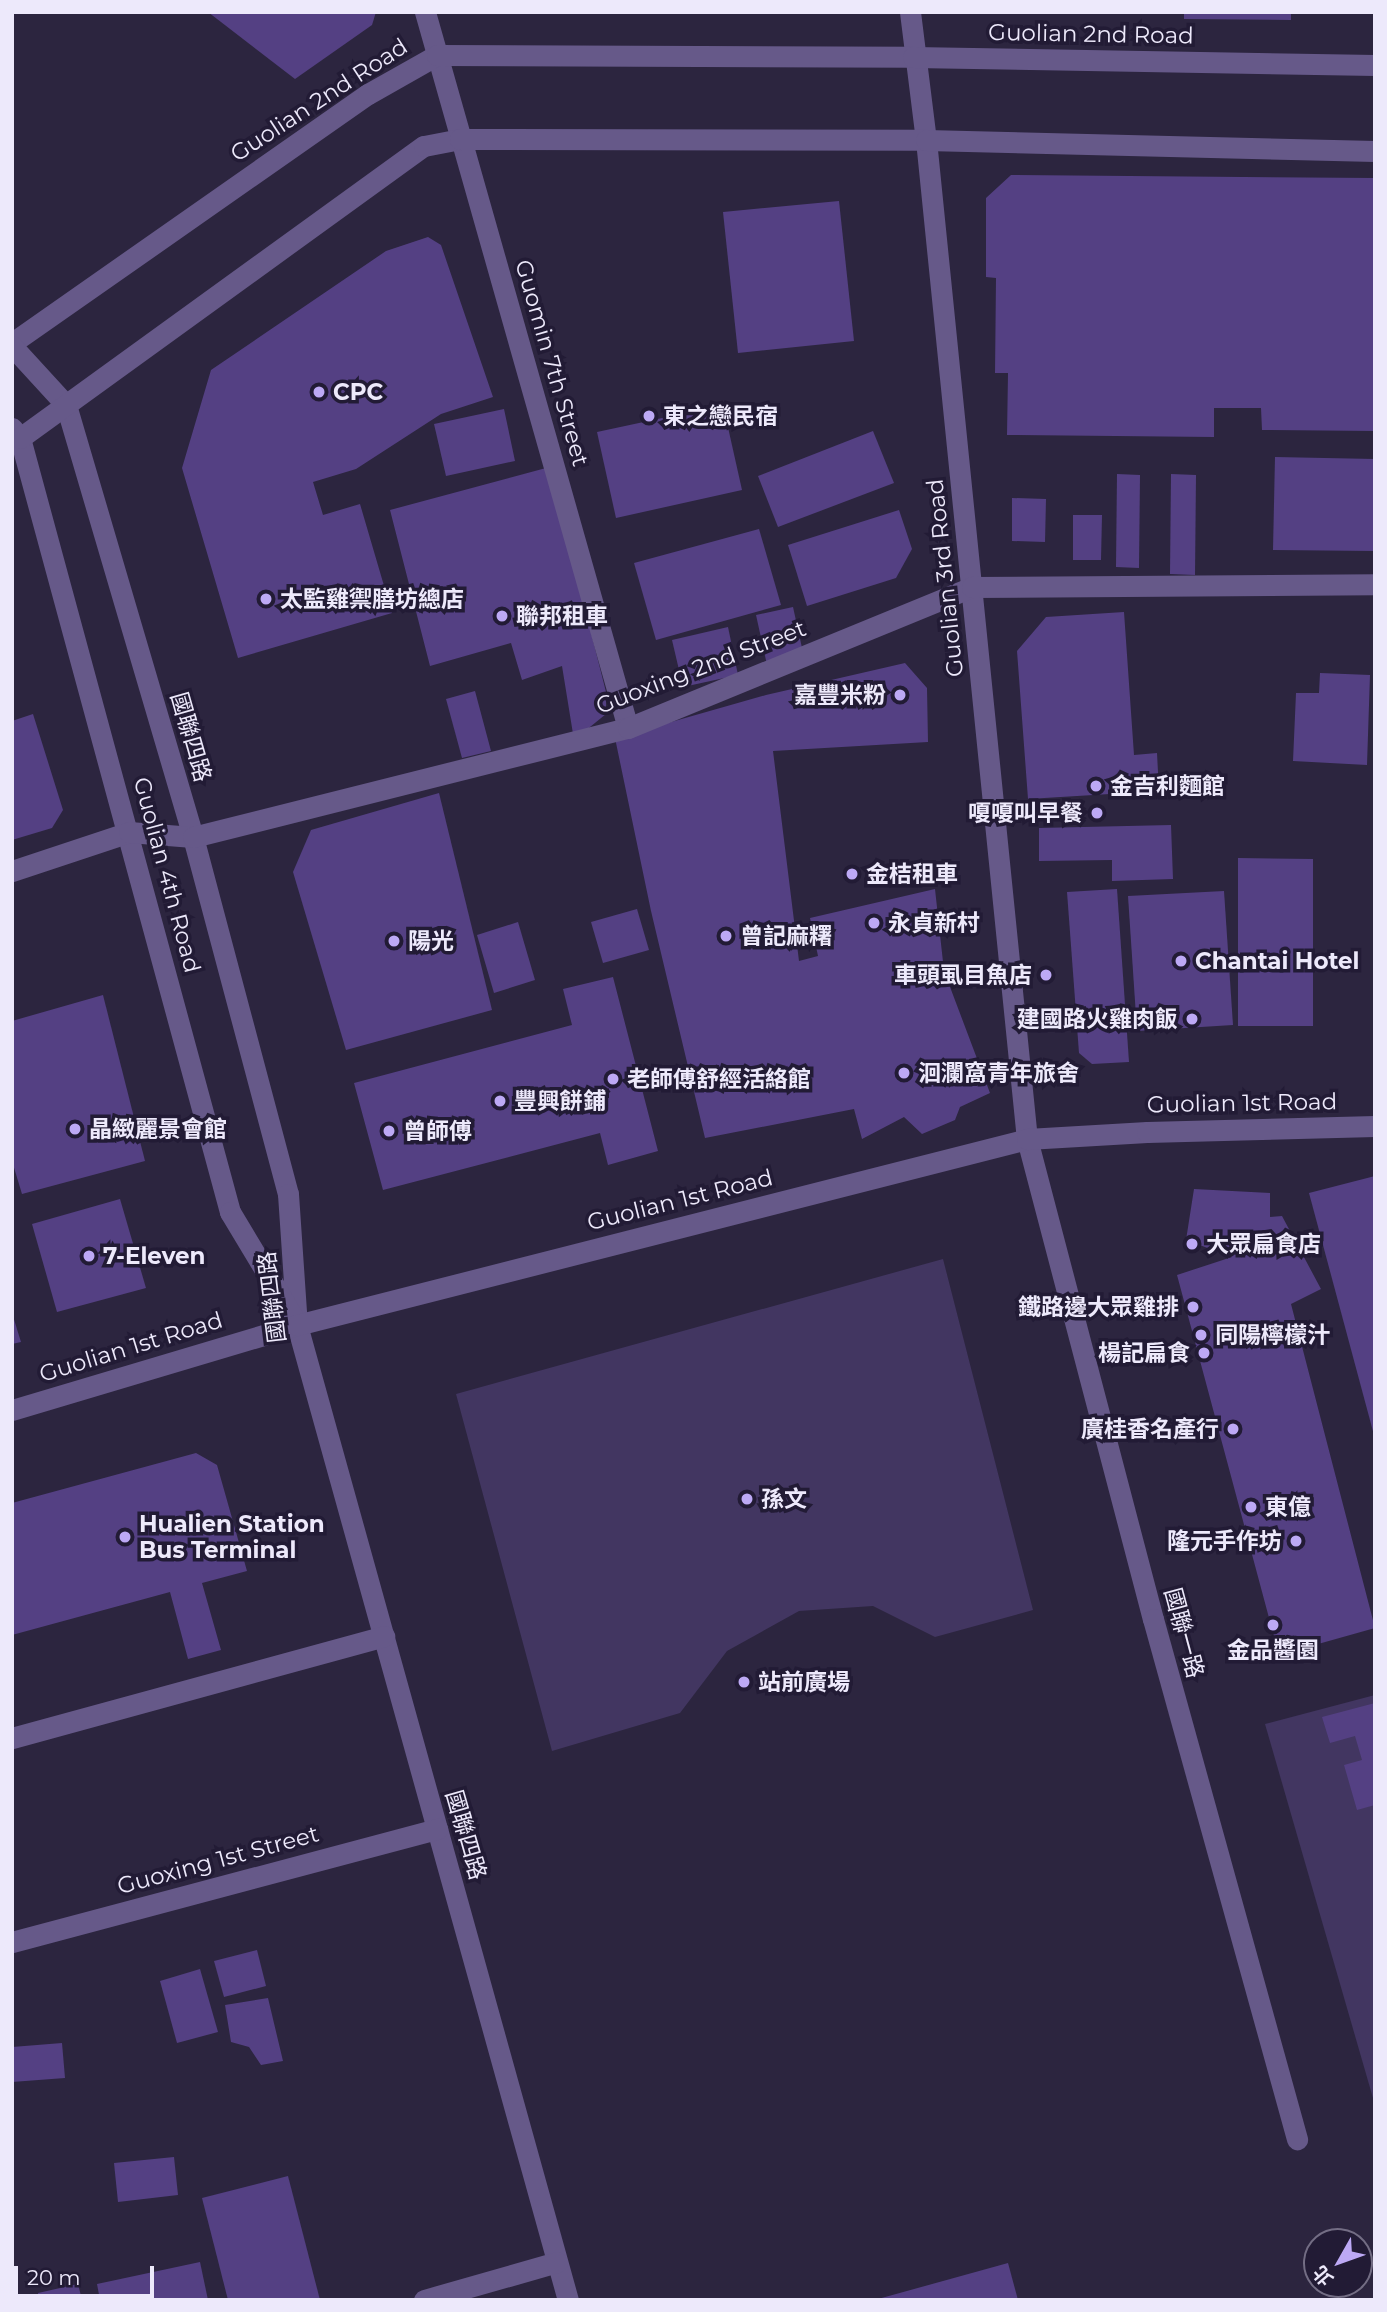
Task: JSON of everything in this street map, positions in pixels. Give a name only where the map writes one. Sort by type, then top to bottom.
[{"type":"street","name":"Guomin 7th Street","points":[[425,12],[628,729]]},
{"type":"street","name":"Guolian 3rd Road","points":[[910,12],[926,140],[1027,1139]]},
{"type":"street","name":"Guolian 2nd Road","points":[[12,344],[368,94],[437,55],[914,57],[1375,65]]},
{"type":"street","points":[[16,433],[66,405],[424,146],[460,139],[926,140],[1375,151]]},
{"type":"street","name":"國聯四路","points":[[12,344],[66,405],[193,837],[288,1194],[298,1325],[568,2300]]},
{"type":"street","name":"Guolian 4th Road","points":[[16,433],[129,832],[230,1212],[298,1325]]},
{"type":"street","name":"Guoxing 2nd Street","points":[[12,871],[129,832],[193,837],[628,729],[972,587],[1375,584]]},
{"type":"street","name":"Guolian 1st Road","points":[[12,1410],[298,1325],[1027,1139],[1147,1132],[1375,1126]]},
{"type":"street","name":"國聯一路","points":[[1027,1139],[1153,1619],[1297,2139]]},
{"type":"street","points":[[12,1738],[384,1636]]},
{"type":"street","name":"Guoxing 1st Street","points":[[12,1942],[437,1829]]},
{"type":"street","points":[[424,2300],[557,2262]]},
{"type":"shaded area","points":[[943,1259],[1033,1610],[935,1637],[873,1606],[799,1611],[727,1651],[680,1713],[552,1751],[456,1394]]},
{"type":"shaded area","points":[[1375,1695],[1375,2105],[1265,1724]]},
{"type":"building","points":[[208,12],[376,12],[372,25],[295,79]]},
{"type":"building","points":[[1184,12],[1291,12],[1291,20],[1184,19]]},
{"type":"building","points":[[1011,175],[1375,178],[1375,431],[1262,430],[1261,408],[1214,408],[1214,437],[1007,435],[1008,373],[995,373],[996,278],[986,277],[986,198]]},
{"type":"building","points":[[839,201],[854,341],[738,353],[723,212]]},
{"type":"building","points":[[428,237],[441,245],[493,397],[441,414],[356,469],[313,482],[323,515],[360,504],[392,613],[238,658],[182,468],[211,370],[386,251]]},
{"type":"building","points":[[723,405],[742,490],[616,518],[597,432]]},
{"type":"building","points":[[504,409],[515,461],[446,476],[434,424]]},
{"type":"building","points":[[873,431],[894,483],[778,527],[758,476]]},
{"type":"building","points":[[1275,457],[1375,459],[1375,551],[1273,550]]},
{"type":"building","points":[[546,468],[569,545],[606,692],[606,714],[574,740],[562,666],[522,680],[511,643],[430,666],[390,510]]},
{"type":"building","points":[[1117,474],[1140,475],[1139,568],[1116,567]]},
{"type":"building","points":[[1171,474],[1196,475],[1195,575],[1170,574]]},
{"type":"building","points":[[1012,498],[1046,499],[1045,542],[1012,541]]},
{"type":"building","points":[[899,510],[912,549],[896,578],[807,606],[788,545]]},
{"type":"building","points":[[1073,515],[1102,515],[1101,560],[1073,560]]},
{"type":"building","points":[[759,529],[781,605],[656,640],[634,563]]},
{"type":"building","points":[[793,607],[806,666],[769,674],[756,615]]},
{"type":"building","points":[[1124,612],[1134,755],[1157,753],[1159,791],[1028,799],[1017,651],[1046,617]]},
{"type":"building","points":[[728,627],[738,675],[683,687],[672,640]]},
{"type":"building","points":[[905,663],[927,688],[928,742],[773,751],[799,961],[818,956],[810,918],[935,889],[944,971],[990,1093],[960,1107],[955,1120],[922,1134],[904,1117],[862,1139],[854,1109],[705,1138],[651,911],[615,738],[766,695]]},
{"type":"building","points":[[1320,673],[1370,675],[1367,765],[1293,761],[1296,693],[1319,693]]},
{"type":"building","points":[[475,691],[491,751],[462,758],[446,699]]},
{"type":"building","points":[[33,714],[63,810],[52,828],[12,840],[12,721]]},
{"type":"building","name":"陽光","points":[[439,793],[492,1010],[346,1050],[293,872],[311,830]]},
{"type":"building","points":[[1171,825],[1173,879],[1112,881],[1112,860],[1039,861],[1039,828]]},
{"type":"building","points":[[1238,858],[1313,859],[1313,1026],[1238,1026]]},
{"type":"building","points":[[1117,889],[1129,1062],[1092,1064],[1079,1053],[1067,892]]},
{"type":"building","name":"Chantai Hotel","points":[[1224,891],[1233,1025],[1137,1031],[1128,896]]},
{"type":"building","points":[[637,909],[649,950],[603,963],[591,922]]},
{"type":"building","points":[[518,922],[535,980],[494,993],[477,935]]},
{"type":"building","points":[[613,977],[658,1151],[608,1165],[600,1133],[383,1190],[354,1083],[572,1025],[563,989]]},
{"type":"building","name":"晶緻麗景會館","points":[[103,995],[145,1161],[22,1194],[12,1161],[12,1021]]},
{"type":"building","points":[[1375,1176],[1375,1435],[1374,1435],[1309,1193]]},
{"type":"building","points":[[1194,1189],[1270,1193],[1270,1217],[1282,1216],[1321,1289],[1291,1304],[1375,1628],[1279,1655],[1177,1275],[1232,1257],[1186,1240]]},
{"type":"building","name":"7-Eleven","points":[[120,1199],[146,1288],[57,1312],[32,1224]]},
{"type":"building","points":[[12,1313],[21,1342],[12,1344]]},
{"type":"building","name":"Hualien Station Bus Terminal","points":[[196,1453],[217,1465],[247,1571],[202,1583],[221,1650],[188,1659],[170,1592],[12,1635],[12,1503]]},
{"type":"building","points":[[1375,1703],[1375,1805],[1357,1810],[1344,1765],[1362,1760],[1355,1736],[1330,1743],[1322,1717]]},
{"type":"building","points":[[257,1950],[266,1986],[224,1997],[214,1961]]},
{"type":"building","points":[[200,1969],[218,2032],[177,2043],[160,1981]]},
{"type":"building","points":[[268,1998],[283,2061],[261,2065],[249,2047],[231,2042],[225,2005]]},
{"type":"building","points":[[62,2043],[65,2078],[12,2082],[12,2047]]},
{"type":"building","points":[[174,2157],[178,2195],[118,2202],[114,2163]]},
{"type":"building","points":[[288,2176],[320,2300],[228,2300],[202,2198]]},
{"type":"building","points":[[200,2262],[208,2300],[100,2300],[97,2284]]},
{"type":"building","points":[[1008,2263],[1018,2300],[878,2299]]},
{"type":"building","points":[[78,2284],[82,2300],[39,2300],[38,2293]]},
{"type":"place","name":"CPC","points":[[319,392]]},
{"type":"place","name":"東之戀民宿","points":[[649,416]]},
{"type":"place","name":"太監雞禦膳坊總店","points":[[266,599]]},
{"type":"place","name":"聯邦租車","points":[[502,616]]},
{"type":"place","name":"嘉豐米粉","points":[[900,695]]},
{"type":"place","name":"金吉利麵館","points":[[1096,786]]},
{"type":"place","name":"嗄嗄叫早餐","points":[[1097,813]]},
{"type":"place","name":"金桔租車","points":[[852,874]]},
{"type":"place","name":"永貞新村","points":[[874,923]]},
{"type":"place","name":"曾記麻糬","points":[[726,936]]},
{"type":"place","name":"陽光","points":[[394,941]]},
{"type":"place","name":"Chantai Hotel","points":[[1181,961]]},
{"type":"place","name":"車頭虱目魚店","points":[[1046,975]]},
{"type":"place","name":"建國路火雞肉飯","points":[[1192,1019]]},
{"type":"place","name":"洄瀾窩青年旅舍","points":[[904,1073]]},
{"type":"place","name":"老師傅舒經活絡館","points":[[613,1079]]},
{"type":"place","name":"豐興餅鋪","points":[[500,1101]]},
{"type":"place","name":"晶緻麗景會館","points":[[75,1129]]},
{"type":"place","name":"曾師傅","points":[[389,1131]]},
{"type":"place","name":"大眾扁食店","points":[[1192,1244]]},
{"type":"place","name":"7-Eleven","points":[[89,1256]]},
{"type":"place","name":"鐵路邊大眾雞排","points":[[1193,1307]]},
{"type":"place","name":"同陽檸檬汁","points":[[1201,1335]]},
{"type":"place","name":"楊記扁食","points":[[1204,1353]]},
{"type":"place","name":"廣桂香名產行","points":[[1233,1429]]},
{"type":"place","name":"孫文","points":[[747,1499]]},
{"type":"place","name":"東億","points":[[1251,1507]]},
{"type":"place","name":"Hualien Station Bus Terminal","points":[[125,1537]]},
{"type":"place","name":"隆元手作坊","points":[[1296,1541]]},
{"type":"place","name":"金品醬園","points":[[1273,1625]]},
{"type":"place","name":"站前廣場","points":[[744,1682]]}]
